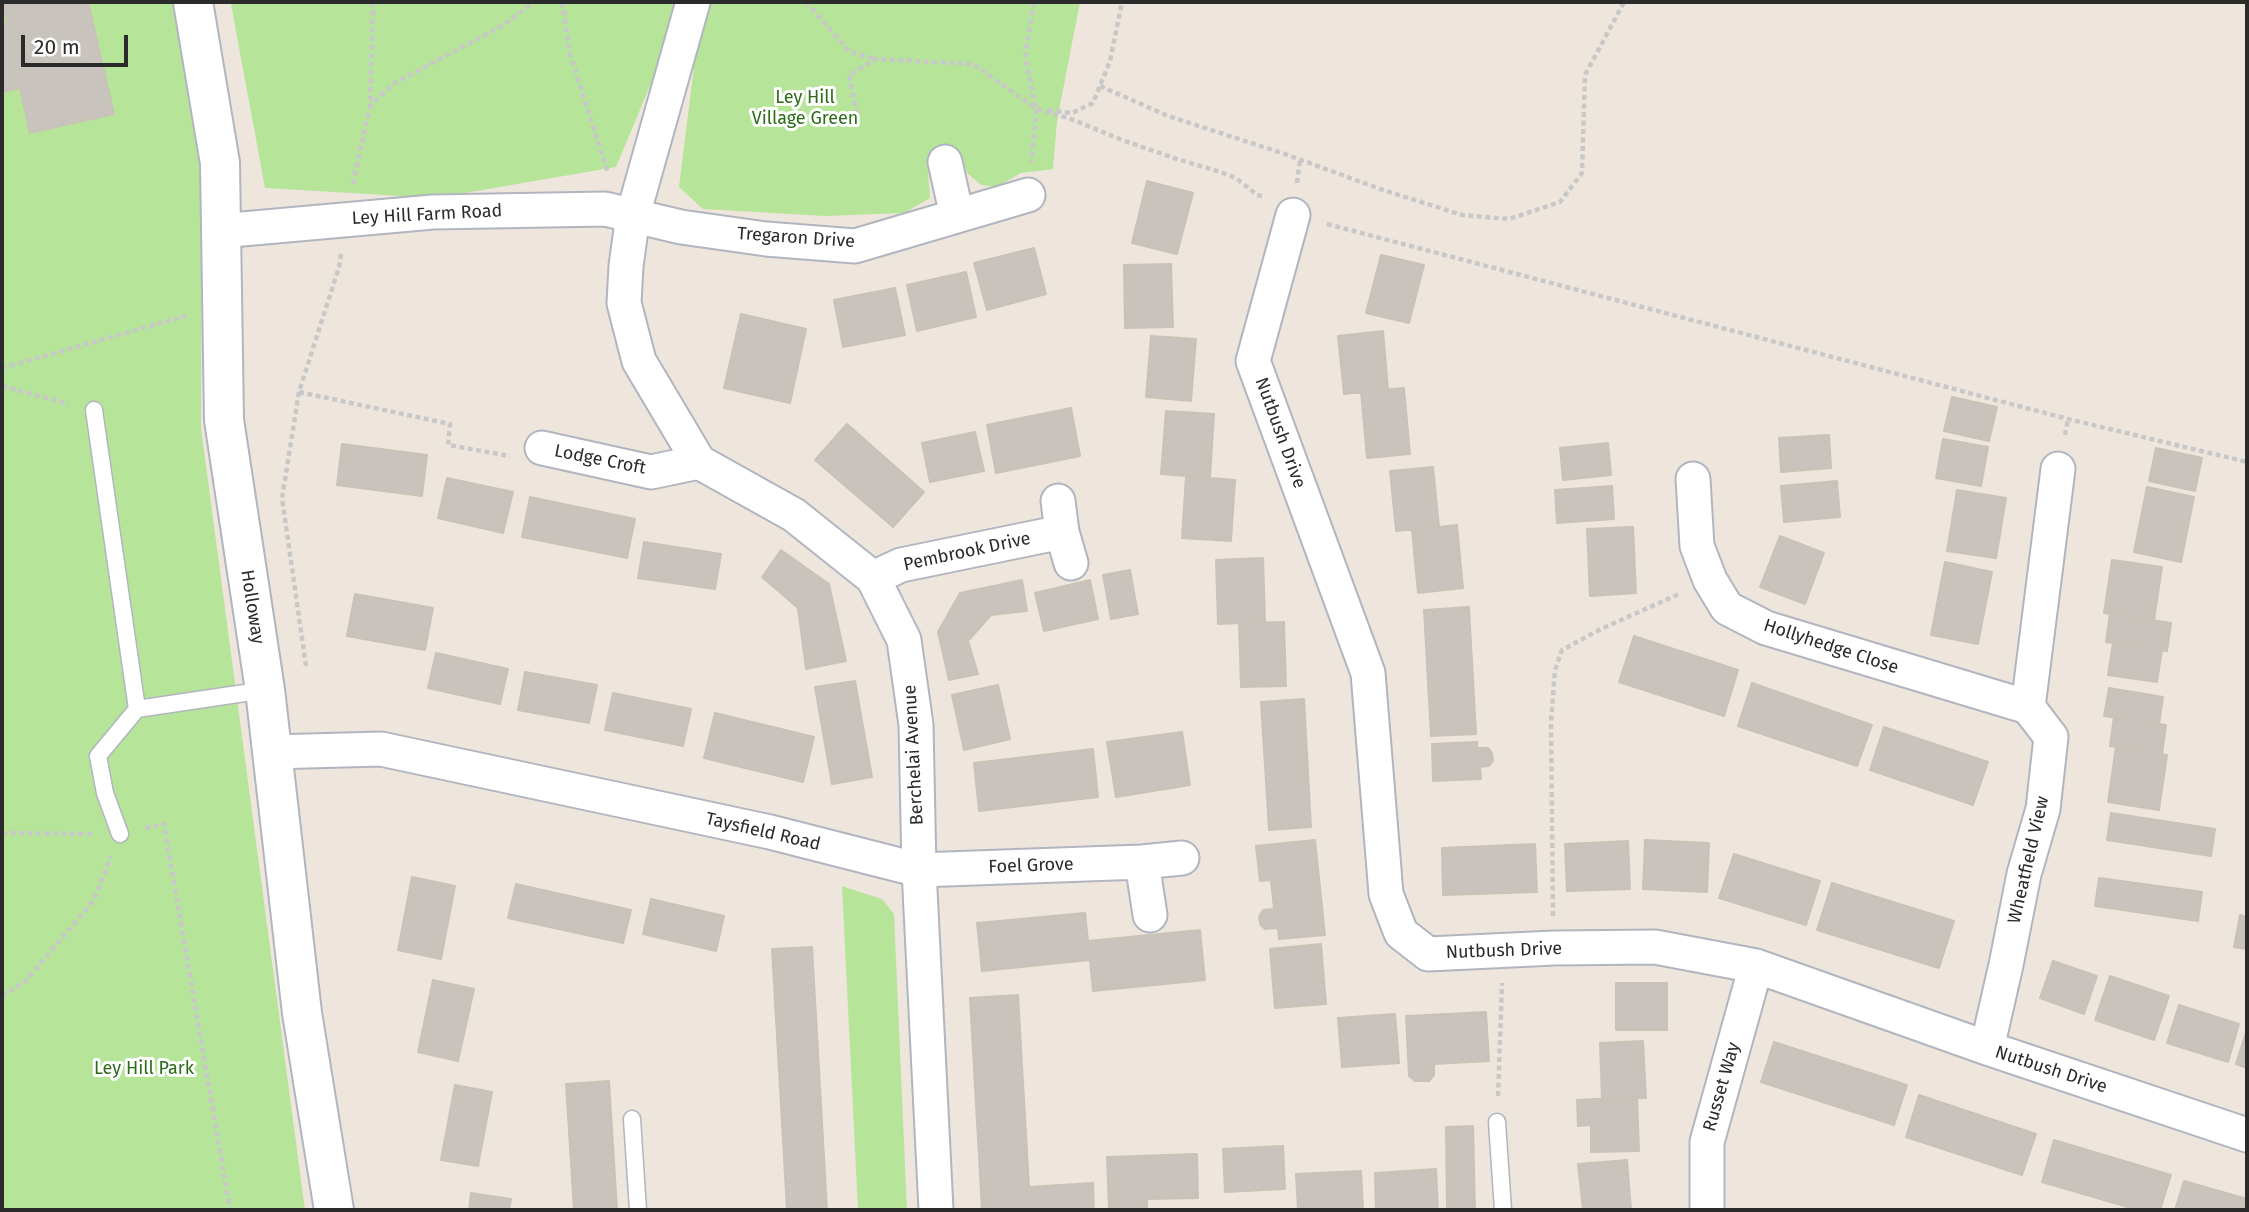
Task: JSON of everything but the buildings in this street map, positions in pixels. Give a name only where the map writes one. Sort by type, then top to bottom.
[{"type":"street","name":"Holloway","points":[[193,2],[220,163],[224,420],[265,690],[302,1013],[334,1210]]},
{"type":"street","name":"Berchelai Avenue","points":[[693,2],[619,212],[626,265],[624,303],[631,333],[639,362],[699,462],[794,515],[873,578],[904,640],[916,725],[919,870]]},
{"type":"street","points":[[945,162],[957,216]]},
{"type":"street","name":"Tregaron Drive","points":[[619,212],[681,227],[766,239],[855,246],[1028,195]]},
{"type":"street","name":"Ley Hill Farm Road","points":[[220,231],[433,212],[619,212]]},
{"type":"street","name":"Nutbush Drive","points":[[1293,215],[1254,361],[1368,673],[1386,894],[1401,933],[1427,954],[1655,947],[1756,966],[1987,1048],[2247,1135]]},
{"type":"street","name":"Lodge Croft","points":[[542,448],[651,472],[699,462]]},
{"type":"street","points":[[2028,707],[2058,469]]},
{"type":"street","name":"Hollyhedge Close","points":[[1693,479],[1697,546],[1710,580],[1727,608],[1766,628],[2028,707]]},
{"type":"street","name":"Pembrook Drive","points":[[873,578],[901,565],[1060,516],[1071,563]]},
{"type":"street","name":"Wheatfield View","points":[[1987,1048],[2007,965],[2024,874],[2043,809],[2051,737],[2028,707]]},
{"type":"street","name":"Taysfield Road","points":[[271,752],[381,749],[770,832],[919,870]]},
{"type":"street","name":"Foel Grove","points":[[919,870],[1142,862],[1182,858]]},
{"type":"street","points":[[1142,862],[1150,915]]},
{"type":"street","points":[[919,870],[936,1210]]},
{"type":"street","name":"Russet Way","points":[[1707,1210],[1707,1142],[1756,966]]},
{"type":"lane","points":[[94,410],[137,709]]},
{"type":"lane","points":[[120,834],[105,793],[99,756],[137,709],[265,690]]},
{"type":"lane","points":[[632,1119],[638,1210]]},
{"type":"lane","points":[[1497,1122],[1503,1210]]},
{"type":"path","points":[[306,666],[282,498],[299,392],[339,267],[370,106],[373,2]]},
{"type":"path","points":[[370,106],[393,84],[500,27],[535,2]]},
{"type":"path","points":[[562,2],[569,54],[619,212]]},
{"type":"path","points":[[806,2],[850,52],[876,60],[973,64],[1037,109],[1236,178],[1257,195],[1286,202],[1293,215],[2068,419],[2247,462]]},
{"type":"path","points":[[1028,195],[1037,109],[1025,57],[1034,2]]},
{"type":"path","points":[[1037,109],[1072,113],[1093,103],[1110,61],[1122,2]]},
{"type":"path","points":[[1100,86],[1168,116],[1286,154],[1380,189],[1462,215],[1509,219],[1560,202],[1582,173],[1585,75],[1624,2]]},
{"type":"path","points":[[857,114],[849,75],[876,60]]},
{"type":"path","points":[[2,368],[221,306]]},
{"type":"path","points":[[2,386],[94,410]]},
{"type":"path","points":[[299,392],[450,424],[448,445],[526,459],[542,448]]},
{"type":"path","points":[[1554,948],[1551,722],[1555,670],[1562,650],[1601,629],[1710,580]]},
{"type":"path","points":[[2,833],[120,834],[164,824],[230,1210]]},
{"type":"path","points":[[2,996],[26,981],[94,901],[120,834]]},
{"type":"path","points":[[1497,1122],[1503,951]]},
{"type":"green space","name":"Ley Hill Park","points":[[2,2],[172,2],[177,15],[202,183],[201,428],[305,1210],[2,1210]]},
{"type":"green space","points":[[226,2],[685,2],[616,167],[436,198],[265,188],[231,4]]},
{"type":"green space","name":"Ley Hill Village Green","points":[[702,2],[1080,2],[1057,121],[1053,169],[1021,173],[997,187],[981,185],[967,173],[959,150],[927,156],[930,198],[904,213],[825,216],[703,209],[679,187]]},
{"type":"green space","points":[[842,886],[882,899],[894,914],[907,1210],[858,1210]]}]
